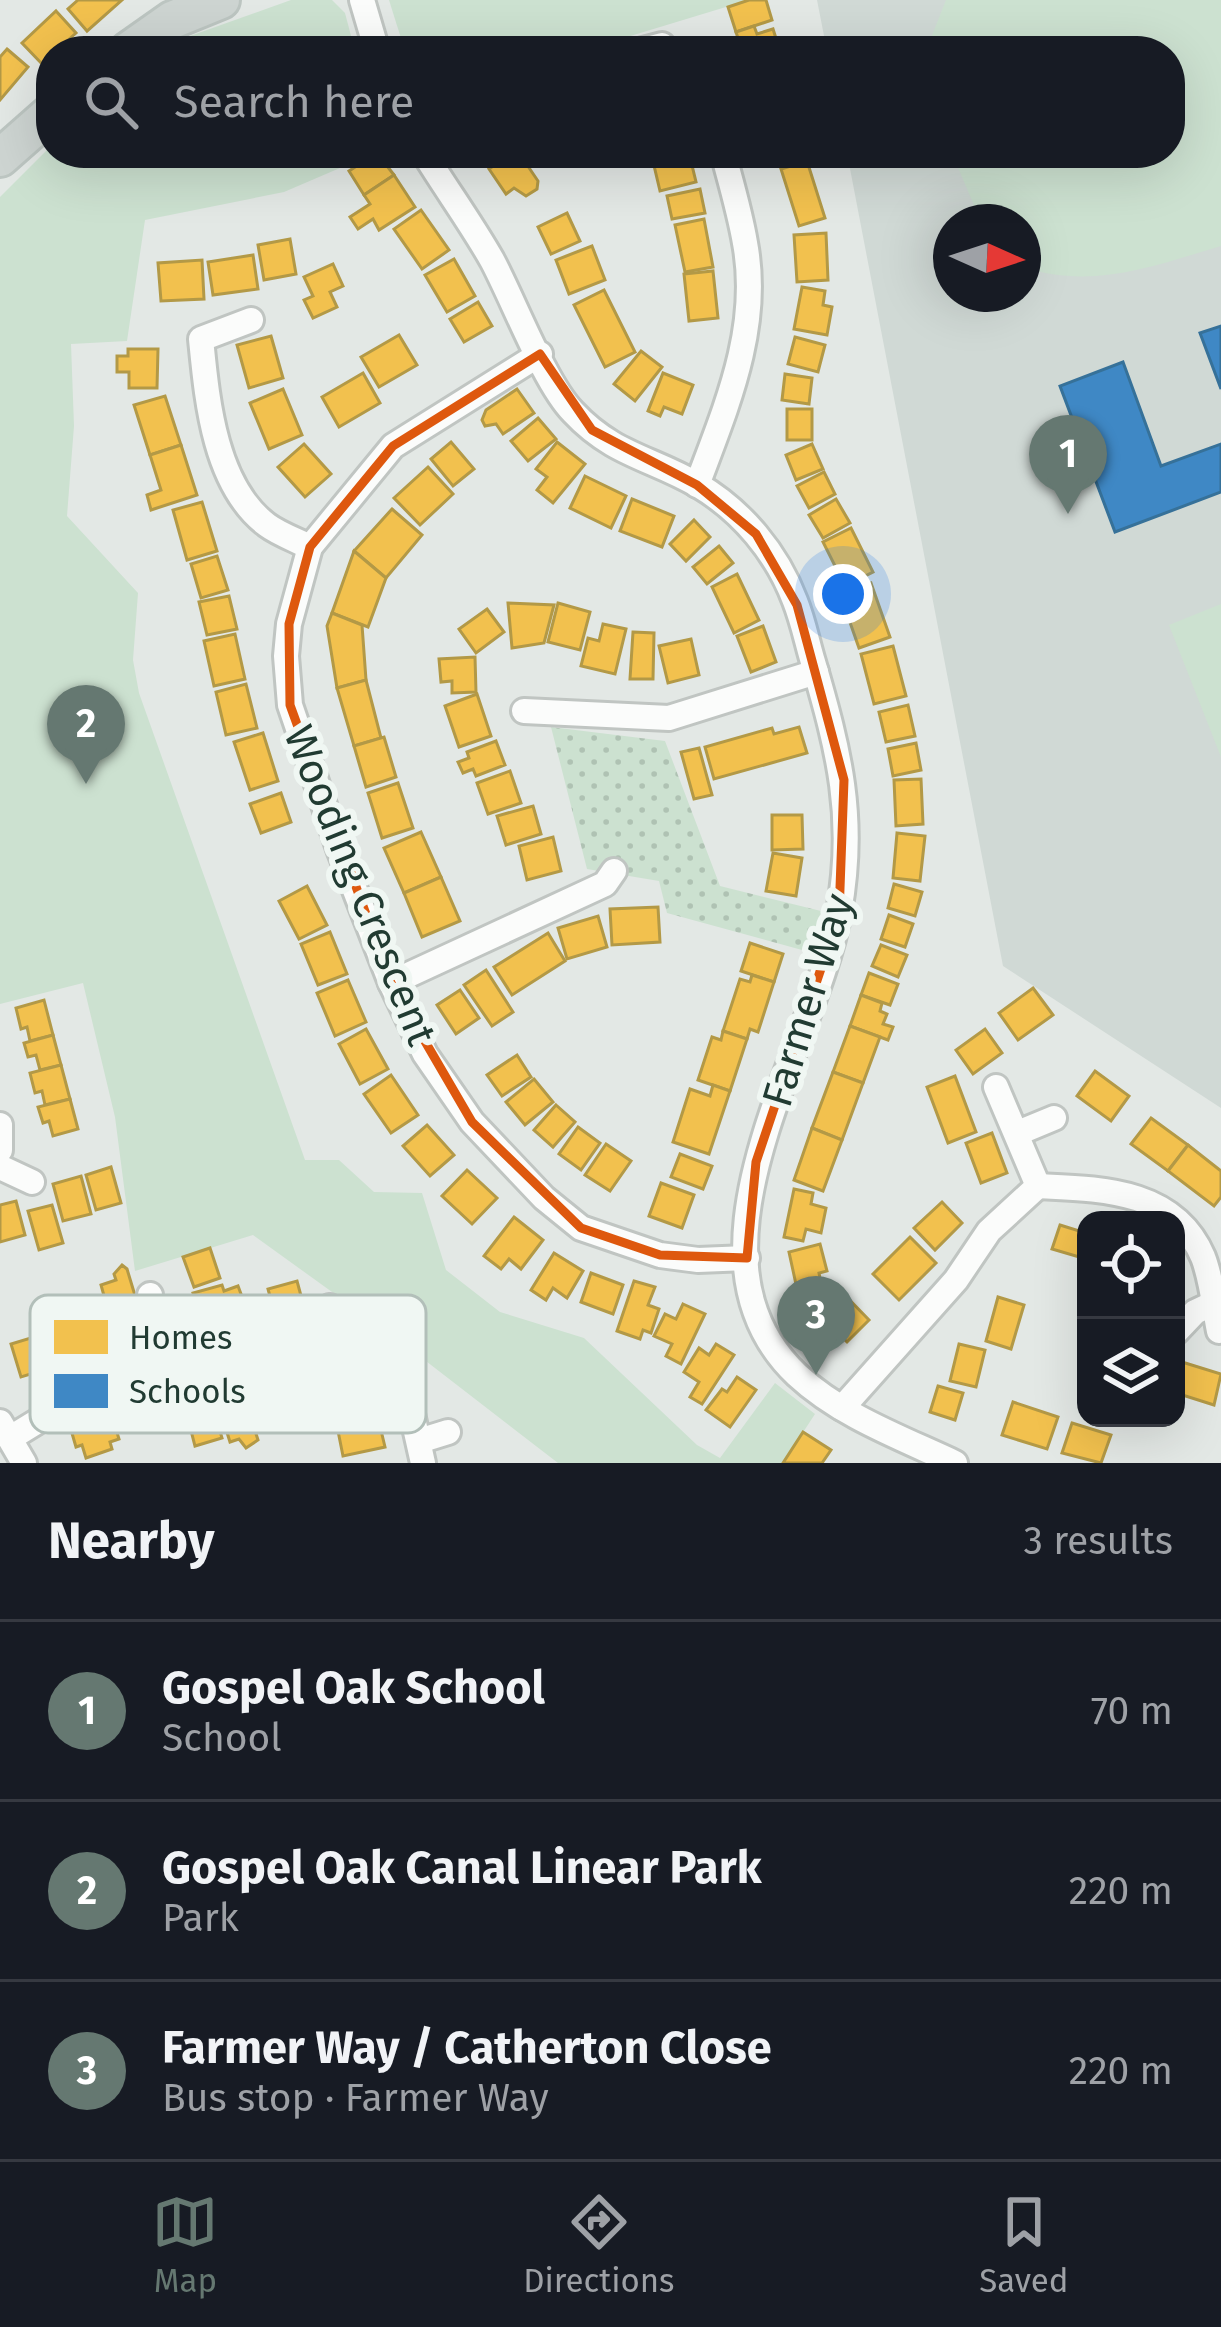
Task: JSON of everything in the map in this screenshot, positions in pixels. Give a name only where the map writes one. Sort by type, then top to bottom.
[{"type":"main road","points":[[149,36],[172,20],[221,0]]},
{"type":"main road","points":[[0,158],[36,126]]},
{"type":"street","points":[[362,0],[373,36]]},
{"type":"street","name":"Farmer Way","points":[[436,168],[483,244],[569,409],[630,456],[698,485],[756,534],[797,604],[844,780],[848,834],[830,951],[756,1162],[748,1201],[750,1293],[765,1332],[796,1375],[842,1408],[956,1463]]},
{"type":"street","points":[[698,485],[727,412],[748,320],[747,248],[727,168]]},
{"type":"street","points":[[251,320],[201,339],[215,436],[236,487],[265,524],[310,547]]},
{"type":"street","name":"Wooding Crescent","points":[[540,354],[393,446],[310,547],[289,624],[290,705],[391,983],[425,1054],[472,1122],[544,1198],[581,1228],[660,1256],[747,1258]]},
{"type":"street","points":[[524,711],[669,718],[816,672]]},
{"type":"street","points":[[391,983],[605,884],[614,871]]},
{"type":"street","points":[[996,1088],[1038,1186]]},
{"type":"street","points":[[1018,1133],[1054,1118]]},
{"type":"street","points":[[0,1125],[0,1150]]},
{"type":"street","points":[[0,1167],[32,1182]]},
{"type":"street","points":[[842,1408],[956,1280],[989,1231],[1038,1186],[1114,1190],[1180,1220],[1202,1256],[1216,1294],[1219,1331]]},
{"type":"street","points":[[1185,1323],[1216,1294]]},
{"type":"street","points":[[6,1430],[24,1463]]},
{"type":"street","points":[[421,1452],[448,1432]]},
{"type":"highlighted area","points":[[540,354],[592,430],[697,485],[756,534],[797,605],[844,780],[839,915],[756,1162],[747,1258],[660,1255],[581,1228],[472,1122],[391,983],[290,705],[289,624],[310,547],[393,446]]},
{"type":"shaded area","points":[[817,0],[1221,0],[1221,1108],[1003,966],[850,168],[1185,168],[1185,36],[824,36]]},
{"type":"green space","points":[[291,0],[332,0],[345,13],[351,36],[190,36]]},
{"type":"green space","points":[[389,0],[749,0],[630,36],[400,36]]},
{"type":"green space","points":[[946,0],[1221,0],[1221,246],[1123,273],[1074,276],[1041,272],[1041,204],[973,204],[958,168],[1185,168],[1185,36],[932,36]]},
{"type":"green space","points":[[36,161],[36,168],[340,168],[284,192],[145,220],[127,341],[71,344],[74,426],[67,516],[138,593],[133,660],[139,693],[305,1160],[339,1160],[374,1192],[422,1193],[446,1270],[500,1312],[584,1338],[697,1445],[720,1458],[775,1383],[815,1414],[783,1463],[558,1463],[426,1361],[426,1295],[336,1295],[253,1235],[135,1271],[115,1117],[83,983],[0,1004],[0,197]]},
{"type":"green space","points":[[1221,604],[1221,757],[1169,625]]},
{"type":"green space","points":[[551,727],[665,741],[720,886],[821,911],[813,953],[667,913],[659,881],[587,869]]},
{"type":"building: Homes","points":[[78,0],[122,0],[87,31],[68,9]]},
{"type":"building: Homes","points":[[766,0],[772,20],[736,32],[728,7]]},
{"type":"building: Homes","points":[[56,11],[76,33],[36,36],[36,58],[22,43]]},
{"type":"building: Homes","points":[[754,26],[757,34],[773,29],[775,36],[737,36],[736,32]]},
{"type":"building: Homes","points":[[7,49],[28,67],[0,100],[0,57]]},
{"type":"building: Homes","points":[[389,168],[394,175],[364,195],[349,171]]},
{"type":"building: Homes","points":[[529,168],[538,181],[537,189],[526,196],[514,188],[506,194],[489,169]]},
{"type":"building: Homes","points":[[655,168],[693,168],[696,182],[660,191]]},
{"type":"building: Homes","points":[[809,168],[825,218],[799,226],[781,169]]},
{"type":"building: Homes","points":[[394,175],[415,207],[379,230],[373,219],[358,229],[350,217],[370,204],[364,195]]},
{"type":"building: Homes","points":[[700,189],[705,213],[672,219],[667,196]]},
{"type":"building: Homes","points":[[421,210],[449,250],[422,269],[394,229]]},
{"type":"building: Homes","points":[[567,213],[580,241],[551,254],[538,227]]},
{"type":"building: Homes","points":[[704,219],[713,267],[685,272],[675,225]]},
{"type":"building: Homes","points":[[826,233],[828,280],[797,282],[794,235]]},
{"type":"building: Homes","points":[[290,239],[296,274],[264,280],[258,245]]},
{"type":"building: Homes","points":[[592,246],[605,280],[569,294],[556,260]]},
{"type":"building: Homes","points":[[253,255],[258,289],[213,295],[208,262]]},
{"type":"building: Homes","points":[[454,259],[475,296],[447,312],[425,275]]},
{"type":"building: Homes","points":[[202,260],[204,299],[161,301],[158,263]]},
{"type":"building: Homes","points":[[333,264],[343,286],[330,292],[337,307],[313,318],[304,300],[313,296],[304,277]]},
{"type":"building: Homes","points":[[713,271],[718,318],[689,321],[684,274]]},
{"type":"building: Homes","points":[[802,287],[825,291],[823,305],[832,307],[827,335],[794,329]]},
{"type":"building: Homes","points":[[604,290],[635,352],[605,367],[574,305]]},
{"type":"building: Homes","points":[[478,302],[492,326],[464,342],[450,319]]},
{"type":"building: Homes","points":[[399,335],[417,365],[379,387],[361,357]]},
{"type":"building: Homes","points":[[271,336],[283,378],[249,388],[237,345]]},
{"type":"building: Homes","points":[[795,337],[825,345],[818,372],[788,364]]},
{"type":"building: Homes","points":[[128,349],[158,349],[157,388],[129,388],[129,372],[117,372],[117,356],[128,356]]},
{"type":"building: Homes","points":[[641,351],[662,367],[635,401],[614,384]]},
{"type":"building: Homes","points":[[363,373],[380,403],[339,427],[322,397]]},
{"type":"building: Homes","points":[[663,373],[693,385],[682,414],[664,407],[660,416],[648,411]]},
{"type":"building: Homes","points":[[785,374],[812,378],[809,404],[782,400]]},
{"type":"building: Homes","points":[[283,389],[302,435],[269,449],[250,403]]},
{"type":"building: Homes","points":[[517,389],[534,413],[503,434],[496,424],[485,426],[486,410]]},
{"type":"building: Homes","points":[[165,396],[181,445],[150,455],[134,405]]},
{"type":"building: Homes","points":[[787,409],[812,409],[812,440],[787,440]]},
{"type":"building: Homes","points":[[538,418],[556,439],[528,461],[511,441]]},
{"type":"building: Homes","points":[[451,442],[474,469],[453,486],[431,459]]},
{"type":"building: Homes","points":[[557,442],[585,464],[553,503],[537,490],[547,477],[536,469]]},
{"type":"building: Homes","points":[[304,444],[331,474],[305,497],[278,467]]},
{"type":"building: Homes","points":[[812,444],[823,469],[796,480],[786,455]]},
{"type":"building: Homes","points":[[181,445],[197,495],[151,510],[147,495],[161,490],[150,455]]},
{"type":"building: Homes","points":[[428,467],[453,494],[420,525],[394,498]]},
{"type":"building: Homes","points":[[824,472],[835,494],[809,508],[797,486]]},
{"type":"building: Homes","points":[[585,476],[626,496],[611,528],[570,508]]},
{"type":"building: Homes","points":[[632,499],[674,516],[662,547],[620,531]]},
{"type":"building: Homes","points":[[836,499],[850,523],[823,538],[809,515]]},
{"type":"building: Homes","points":[[202,502],[217,551],[187,560],[173,510]]},
{"type":"building: Homes","points":[[392,509],[422,535],[386,578],[354,551]]},
{"type":"building: Homes","points":[[694,520],[710,537],[686,561],[670,544]]},
{"type":"building: Homes","points":[[851,528],[873,572],[845,586],[823,542]]},
{"type":"building: Homes","points":[[719,546],[733,563],[707,584],[693,567]]},
{"type":"building: Homes","points":[[354,551],[386,578],[368,627],[332,613]]},
{"type":"building: Homes","points":[[217,556],[228,590],[201,598],[191,564]]},
{"type":"building: Homes","points":[[737,574],[759,620],[734,633],[712,587]]},
{"type":"building: Homes","points":[[871,583],[890,637],[859,648],[840,594]]},
{"type":"building: Homes","points":[[229,596],[237,629],[207,635],[199,602]]},
{"type":"building: Homes","points":[[508,603],[554,605],[544,643],[512,648]]},
{"type":"building: Homes","points":[[558,603],[590,612],[580,650],[548,642]]},
{"type":"building: Homes","points":[[487,609],[504,632],[476,653],[459,629]]},
{"type":"building: Homes","points":[[332,613],[362,625],[366,680],[337,688],[327,626]]},
{"type":"building: Homes","points":[[603,624],[626,629],[615,674],[581,666],[588,638],[599,641]]},
{"type":"building: Homes","points":[[763,626],[776,662],[751,672],[737,636]]},
{"type":"building: Homes","points":[[633,632],[654,633],[653,679],[630,679]]},
{"type":"building: Homes","points":[[235,634],[245,679],[214,686],[204,641]]},
{"type":"building: Homes","points":[[691,639],[699,675],[668,683],[659,646]]},
{"type":"building: Homes","points":[[893,646],[906,696],[874,704],[861,654]]},
{"type":"building: Homes","points":[[475,657],[476,692],[452,693],[452,681],[441,682],[439,659]]},
{"type":"building: Homes","points":[[366,680],[381,738],[354,746],[337,688]]},
{"type":"building: Homes","points":[[246,684],[257,728],[226,735],[216,692]]},
{"type":"building: Homes","points":[[477,694],[491,736],[459,747],[445,706]]},
{"type":"building: Homes","points":[[908,705],[915,736],[886,742],[879,712]]},
{"type":"building: Homes","points":[[799,727],[807,753],[714,779],[705,747],[772,728],[774,734]]},
{"type":"building: Homes","points":[[263,733],[278,781],[250,790],[234,742]]},
{"type":"building: Homes","points":[[384,737],[396,777],[366,787],[354,746]]},
{"type":"building: Homes","points":[[496,741],[505,765],[476,776],[473,769],[463,773],[458,762],[469,758],[467,752]]},
{"type":"building: Homes","points":[[916,743],[921,770],[893,776],[888,749]]},
{"type":"building: Homes","points":[[699,748],[712,795],[694,799],[681,752]]},
{"type":"building: Homes","points":[[510,771],[521,803],[488,814],[477,783]]},
{"type":"building: Homes","points":[[921,779],[923,824],[896,826],[894,780]]},
{"type":"building: Homes","points":[[398,783],[413,828],[382,838],[368,793]]},
{"type":"building: Homes","points":[[281,793],[291,822],[261,833],[250,804]]},
{"type":"building: Homes","points":[[533,806],[541,834],[506,845],[497,816]]},
{"type":"building: Homes","points":[[772,815],[802,815],[803,849],[772,850]]},
{"type":"building: Homes","points":[[421,832],[441,877],[404,893],[384,848]]},
{"type":"building: Homes","points":[[897,833],[925,836],[920,881],[893,878]]},
{"type":"building: Homes","points":[[553,837],[561,871],[527,880],[519,846]]},
{"type":"building: Homes","points":[[773,853],[802,858],[796,896],[766,891]]},
{"type":"building: Homes","points":[[441,877],[460,921],[422,937],[404,893]]},
{"type":"building: Homes","points":[[894,884],[922,892],[915,916],[888,908]]},
{"type":"building: Homes","points":[[307,886],[327,925],[299,939],[279,901]]},
{"type":"building: Homes","points":[[658,907],[660,942],[612,945],[610,909]]},
{"type":"building: Homes","points":[[889,915],[913,924],[905,947],[881,939]]},
{"type":"building: Homes","points":[[598,916],[607,947],[567,959],[558,928]]},
{"type":"building: Homes","points":[[330,932],[347,974],[318,985],[301,944]]},
{"type":"building: Homes","points":[[548,933],[565,961],[512,995],[494,967]]},
{"type":"building: Homes","points":[[750,943],[783,954],[774,982],[741,971]]},
{"type":"building: Homes","points":[[881,945],[907,955],[898,977],[872,966]]},
{"type":"building: Homes","points":[[486,970],[513,1012],[492,1026],[464,985]]},
{"type":"building: Homes","points":[[869,973],[898,984],[890,1005],[861,995]]},
{"type":"building: Homes","points":[[752,975],[774,982],[758,1032],[750,1029],[747,1039],[723,1031],[740,979],[750,982]]},
{"type":"building: Homes","points":[[348,980],[366,1022],[335,1036],[317,993]]},
{"type":"building: Homes","points":[[1033,988],[1053,1015],[1018,1040],[999,1013]]},
{"type":"building: Homes","points":[[460,990],[479,1018],[456,1034],[437,1005]]},
{"type":"building: Homes","points":[[861,995],[882,1003],[880,1011],[887,1014],[883,1024],[893,1027],[888,1040],[850,1026]]},
{"type":"building: Homes","points":[[44,1000],[53,1035],[30,1041],[16,1008]]},
{"type":"building: Homes","points":[[850,1026],[880,1037],[863,1083],[833,1072]]},
{"type":"building: Homes","points":[[366,1029],[388,1069],[360,1084],[339,1044]]},
{"type":"building: Homes","points":[[985,1029],[1002,1053],[973,1074],[956,1050]]},
{"type":"building: Homes","points":[[723,1031],[747,1039],[730,1091],[698,1080],[712,1037],[721,1040]]},
{"type":"building: Homes","points":[[53,1035],[61,1065],[40,1070],[36,1055],[28,1057],[24,1043]]},
{"type":"building: Homes","points":[[517,1055],[531,1077],[502,1096],[487,1075]]},
{"type":"building: Homes","points":[[61,1065],[70,1099],[45,1105],[42,1091],[35,1093],[30,1073]]},
{"type":"building: Homes","points":[[1095,1071],[1129,1096],[1111,1121],[1077,1096]]},
{"type":"building: Homes","points":[[833,1072],[863,1083],[842,1140],[812,1128]]},
{"type":"building: Homes","points":[[391,1075],[418,1115],[391,1133],[364,1094]]},
{"type":"building: Homes","points":[[955,1076],[976,1132],[948,1143],[927,1087]]},
{"type":"building: Homes","points":[[534,1079],[553,1102],[525,1125],[506,1102]]},
{"type":"building: Homes","points":[[713,1085],[730,1091],[709,1154],[673,1142],[690,1089],[710,1096]]},
{"type":"building: Homes","points":[[70,1099],[78,1129],[53,1136],[38,1107]]},
{"type":"building: Homes","points":[[556,1105],[575,1122],[553,1147],[534,1130]]},
{"type":"building: Homes","points":[[1151,1118],[1188,1145],[1168,1171],[1131,1144]]},
{"type":"building: Homes","points":[[427,1125],[454,1155],[430,1176],[403,1146]]},
{"type":"building: Homes","points":[[578,1127],[600,1143],[581,1170],[559,1154]]},
{"type":"building: Homes","points":[[812,1128],[842,1140],[823,1191],[794,1180]]},
{"type":"building: Homes","points":[[992,1133],[1007,1173],[981,1183],[966,1143]]},
{"type":"building: Homes","points":[[606,1144],[631,1161],[610,1191],[585,1175]]},
{"type":"building: Homes","points":[[1188,1145],[1221,1171],[1221,1197],[1214,1206],[1168,1171]]},
{"type":"building: Homes","points":[[680,1154],[712,1166],[703,1189],[671,1177]]},
{"type":"building: Homes","points":[[111,1167],[121,1203],[96,1210],[86,1175]]},
{"type":"building: Homes","points":[[467,1170],[497,1198],[472,1224],[442,1196]]},
{"type":"building: Homes","points":[[81,1176],[91,1214],[63,1221],[53,1184]]},
{"type":"building: Homes","points":[[661,1183],[694,1195],[682,1228],[649,1216]]},
{"type":"building: Homes","points":[[794,1189],[813,1193],[811,1204],[826,1208],[821,1233],[806,1229],[803,1241],[784,1237]]},
{"type":"building: Homes","points":[[16,1201],[25,1235],[0,1242],[0,1205]]},
{"type":"building: Homes","points":[[942,1202],[962,1223],[935,1250],[914,1228]]},
{"type":"building: Homes","points":[[52,1205],[63,1243],[39,1250],[28,1211]]},
{"type":"building: Homes","points":[[514,1217],[543,1240],[521,1269],[509,1259],[501,1269],[484,1256]]},
{"type":"building: Homes","points":[[1060,1225],[1077,1230],[1077,1256],[1052,1249]]},
{"type":"building: Homes","points":[[910,1237],[936,1263],[899,1300],[873,1274]]},
{"type":"building: Homes","points":[[820,1244],[827,1271],[819,1273],[821,1283],[797,1289],[789,1252]]},
{"type":"building: Homes","points":[[210,1248],[220,1278],[194,1287],[183,1257]]},
{"type":"building: Homes","points":[[554,1253],[583,1271],[567,1298],[553,1288],[546,1300],[531,1290]]},
{"type":"building: Homes","points":[[122,1265],[127,1269],[135,1295],[104,1295],[101,1285],[116,1280],[114,1274]]},
{"type":"building: Homes","points":[[591,1273],[623,1285],[613,1314],[581,1302]]},
{"type":"building: Homes","points":[[297,1281],[301,1295],[270,1295],[268,1289]]},
{"type":"building: Homes","points":[[634,1281],[655,1287],[648,1305],[659,1309],[651,1333],[643,1330],[640,1339],[617,1331]]},
{"type":"building: Homes","points":[[222,1285],[224,1291],[238,1286],[241,1295],[194,1295]]},
{"type":"building: Homes","points":[[838,1288],[869,1320],[847,1342],[815,1311]]},
{"type":"building: Homes","points":[[998,1297],[1024,1305],[1011,1349],[986,1341]]},
{"type":"building: Homes","points":[[683,1304],[705,1314],[681,1364],[666,1356],[672,1344],[654,1336],[665,1314],[676,1319]]},
{"type":"building: Homes","points":[[30,1338],[30,1374],[21,1377],[11,1344]]},
{"type":"building: Homes","points":[[716,1344],[734,1355],[702,1404],[690,1397],[699,1382],[684,1372],[699,1348],[709,1355]]},
{"type":"building: Homes","points":[[959,1344],[985,1350],[976,1387],[950,1381]]},
{"type":"building: Homes","points":[[1185,1363],[1221,1374],[1214,1405],[1185,1396]]},
{"type":"building: Homes","points":[[737,1377],[756,1390],[730,1427],[706,1410]]},
{"type":"building: Homes","points":[[938,1386],[963,1393],[955,1420],[930,1412]]},
{"type":"building: Homes","points":[[1013,1402],[1058,1417],[1047,1449],[1002,1435]]},
{"type":"building: Homes","points":[[1072,1423],[1111,1435],[1101,1463],[1062,1453]]},
{"type":"building: Homes","points":[[803,1432],[831,1450],[822,1463],[783,1463]]},
{"type":"building: Homes","points":[[72,1433],[117,1433],[119,1439],[110,1442],[112,1449],[86,1458],[82,1445],[76,1447]]},
{"type":"building: Homes","points":[[192,1433],[221,1433],[222,1438],[195,1446]]},
{"type":"building: Homes","points":[[227,1433],[256,1433],[258,1440],[246,1448],[239,1439],[230,1442]]},
{"type":"building: Homes","points":[[338,1433],[382,1433],[385,1447],[343,1456]]},
{"type":"building: Schools","points":[[1221,326],[1221,389],[1200,333]]},
{"type":"building: Schools","points":[[1123,362],[1161,466],[1221,444],[1221,492],[1115,532],[1060,386]]},
{"type":"place","name":"Gospel Oak School","points":[[1068,514]]},
{"type":"place","name":"Gospel Oak Canal Linear Park","points":[[86,784]]},
{"type":"place","name":"Farmer Way / Catherton Close","points":[[816,1375]]}]
